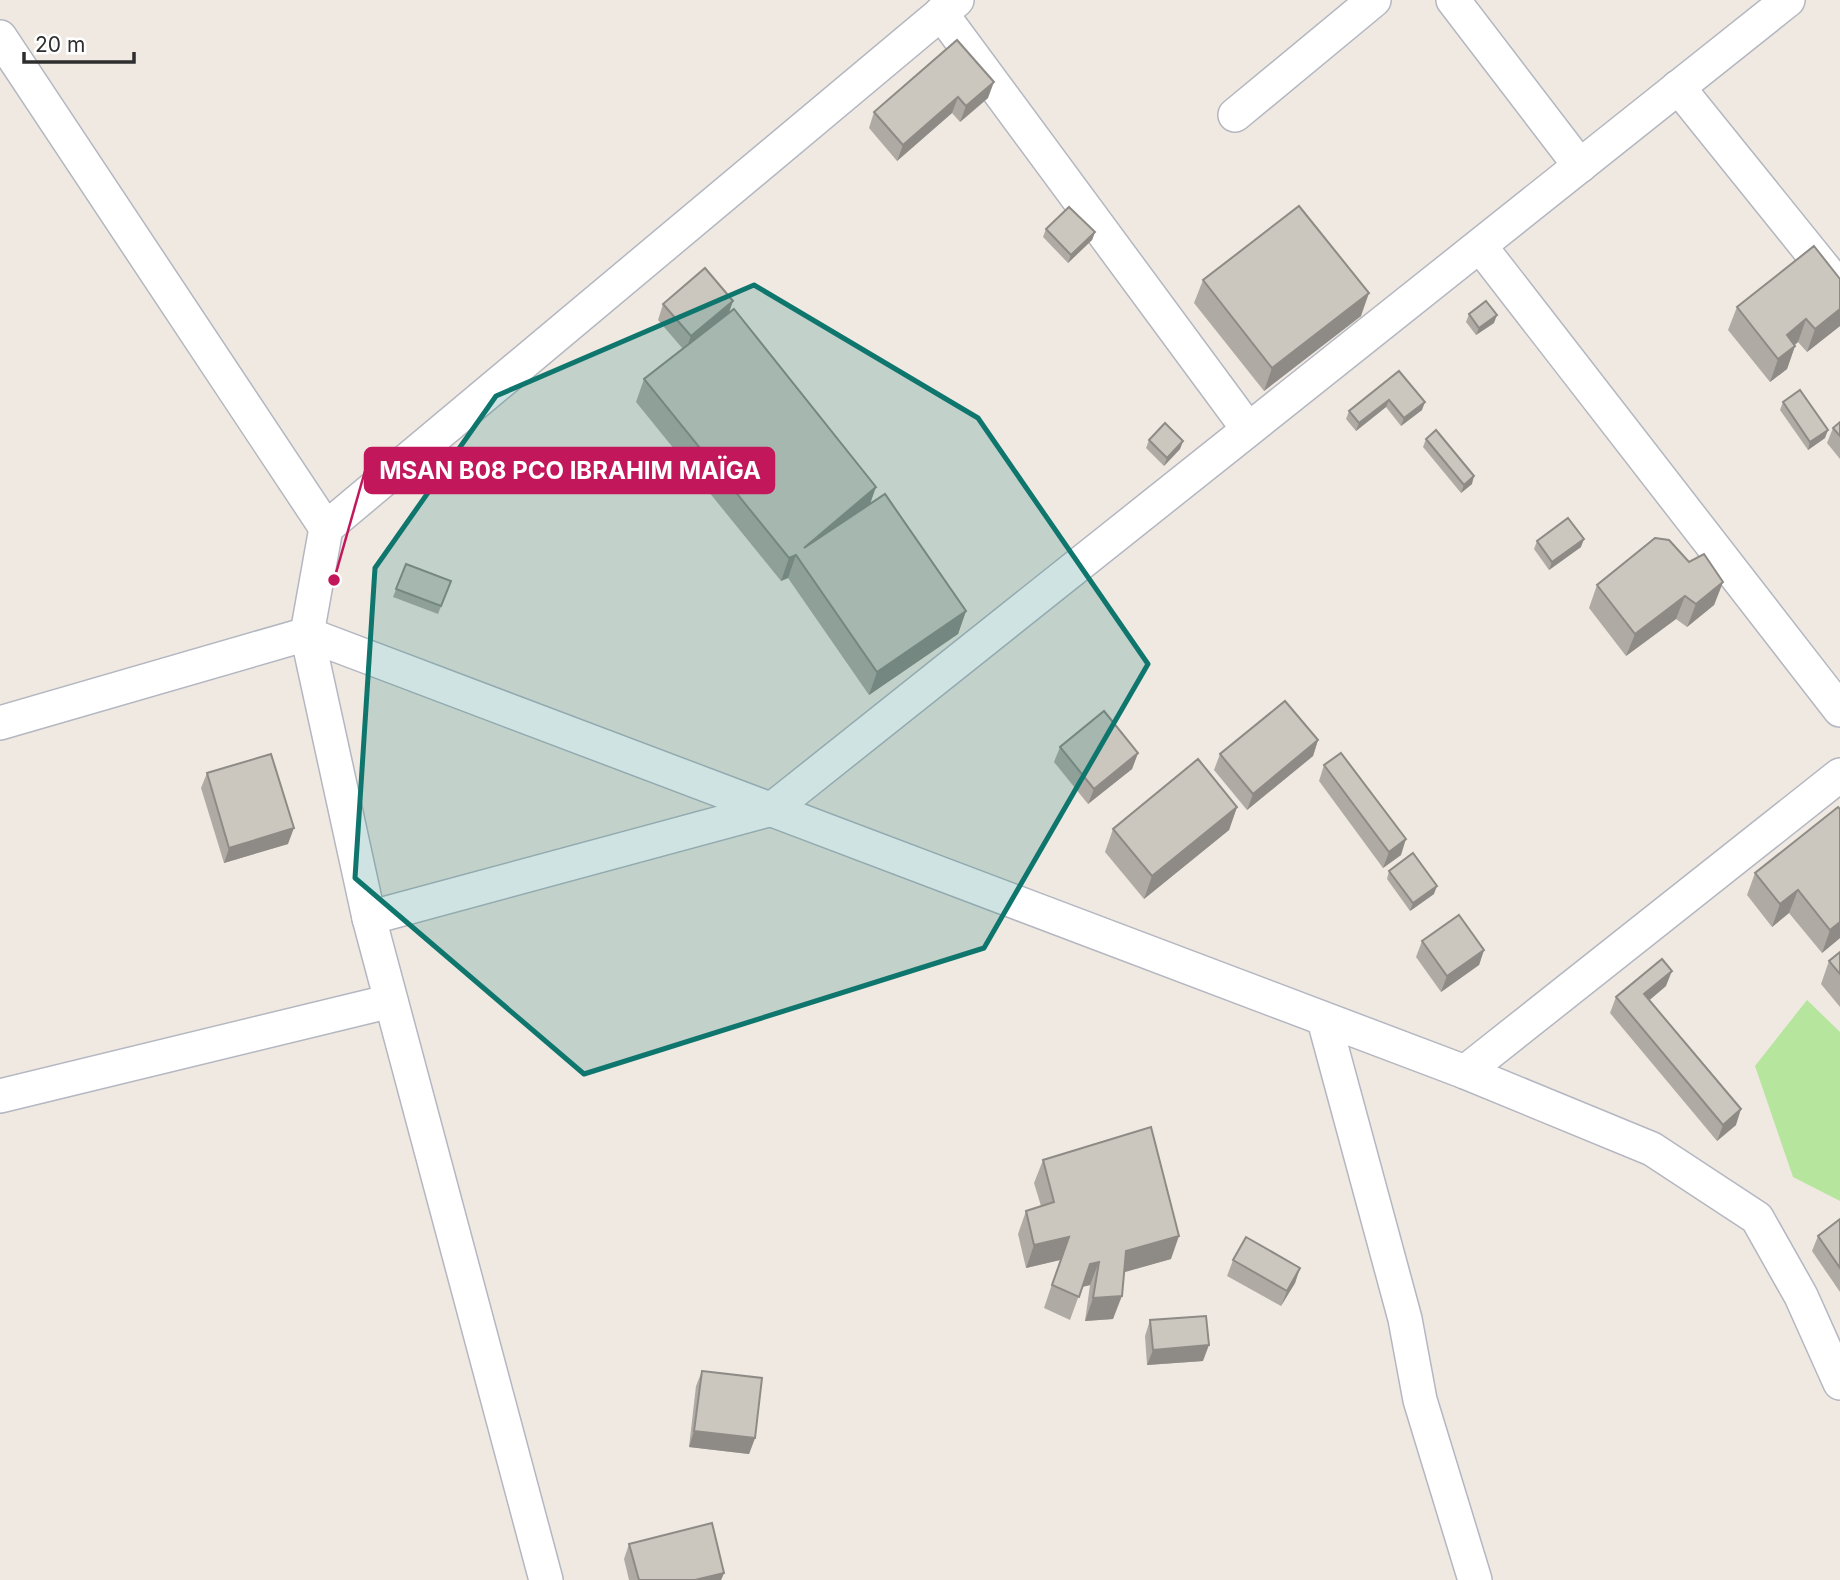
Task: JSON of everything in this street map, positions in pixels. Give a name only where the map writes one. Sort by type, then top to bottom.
[{"type":"street","points":[[1235,115],[1374,0]]},
{"type":"street","points":[[1453,0],[1580,166]]},
{"type":"street","points":[[369,918],[772,809],[1788,0]]},
{"type":"street","points":[[546,1580],[369,918],[307,634],[326,528],[949,7],[1248,429]]},
{"type":"street","points":[[0,37],[326,528]]},
{"type":"street","points":[[1678,87],[1840,288]]},
{"type":"street","points":[[1479,246],[1840,710]]},
{"type":"street","points":[[0,723],[307,634],[1465,1072],[1652,1149],[1757,1218],[1801,1296],[1840,1383]]},
{"type":"street","points":[[1465,1072],[1840,775]]},
{"type":"street","points":[[0,1096],[391,1001]]},
{"type":"street","points":[[1324,1020],[1405,1319],[1420,1400],[1475,1580]]},
{"type":"highlighted area","points":[[754,285],[978,418],[1148,664],[984,948],[584,1074],[355,878],[375,568],[496,396]]},
{"type":"green space","points":[[1807,1000],[1840,1032],[1840,1201],[1793,1177],[1755,1066]]},
{"type":"building","points":[[957,40],[994,82],[966,106],[958,97],[903,145],[874,112]]},
{"type":"building","points":[[1299,206],[1369,293],[1272,368],[1203,280]]},
{"type":"building","points":[[1069,207],[1095,232],[1071,255],[1046,229]]},
{"type":"building","points":[[1814,246],[1840,279],[1840,309],[1815,329],[1806,319],[1787,335],[1795,346],[1778,359],[1737,307]]},
{"type":"building","points":[[705,268],[733,301],[691,336],[663,304]]},
{"type":"building","points":[[1486,301],[1497,315],[1479,328],[1469,314]]},
{"type":"building","points":[[734,309],[876,487],[804,548],[885,494],[966,611],[877,672],[796,555],[789,558],[644,379]]},
{"type":"building","points":[[1399,371],[1425,402],[1404,418],[1389,400],[1359,423],[1349,411]]},
{"type":"building","points":[[1800,390],[1828,430],[1810,442],[1783,402]]},
{"type":"building","points":[[1840,422],[1840,436],[1833,428]]},
{"type":"building","points":[[1165,423],[1183,441],[1167,458],[1149,440]]},
{"type":"building","points":[[1436,430],[1474,476],[1464,485],[1426,439]]},
{"type":"building","points":[[1568,518],[1584,539],[1552,562],[1537,541]]},
{"type":"building","points":[[1655,538],[1669,540],[1689,562],[1704,554],[1723,582],[1696,604],[1685,596],[1635,634],[1597,585]]},
{"type":"building","points":[[406,564],[451,581],[441,606],[396,589]]},
{"type":"building","points":[[1285,701],[1318,740],[1253,794],[1220,754]]},
{"type":"building","points":[[1104,711],[1138,753],[1094,789],[1060,747]]},
{"type":"building","points":[[1341,753],[1406,839],[1389,852],[1324,765]]},
{"type":"building","points":[[271,754],[294,828],[229,848],[207,773]]},
{"type":"building","points":[[1198,759],[1237,807],[1152,876],[1113,829]]},
{"type":"building","points":[[1838,807],[1840,922],[1830,930],[1798,890],[1780,904],[1755,873]]},
{"type":"building","points":[[1413,853],[1437,886],[1413,903],[1389,871]]},
{"type":"building","points":[[1459,915],[1484,950],[1447,976],[1422,941]]},
{"type":"building","points":[[1840,952],[1840,974],[1829,961]]},
{"type":"building","points":[[1662,959],[1672,971],[1644,994],[1741,1109],[1723,1125],[1616,997]]},
{"type":"building","points":[[1151,1127],[1179,1236],[1126,1251],[1122,1296],[1093,1298],[1099,1262],[1090,1264],[1079,1297],[1052,1285],[1069,1237],[1034,1245],[1026,1211],[1054,1202],[1043,1160]]},
{"type":"building","points":[[1840,1219],[1840,1268],[1818,1236]]},
{"type":"building","points":[[1246,1237],[1300,1268],[1287,1291],[1233,1260]]},
{"type":"building","points":[[1206,1316],[1209,1345],[1153,1350],[1150,1320]]},
{"type":"building","points":[[702,1371],[762,1378],[755,1438],[694,1431]]},
{"type":"building","points":[[712,1523],[724,1573],[695,1580],[639,1580],[629,1544]]},
{"type":"place","name":"MSAN B08 PCO IBRAHIM MAÏGA","points":[[334,580]]}]
